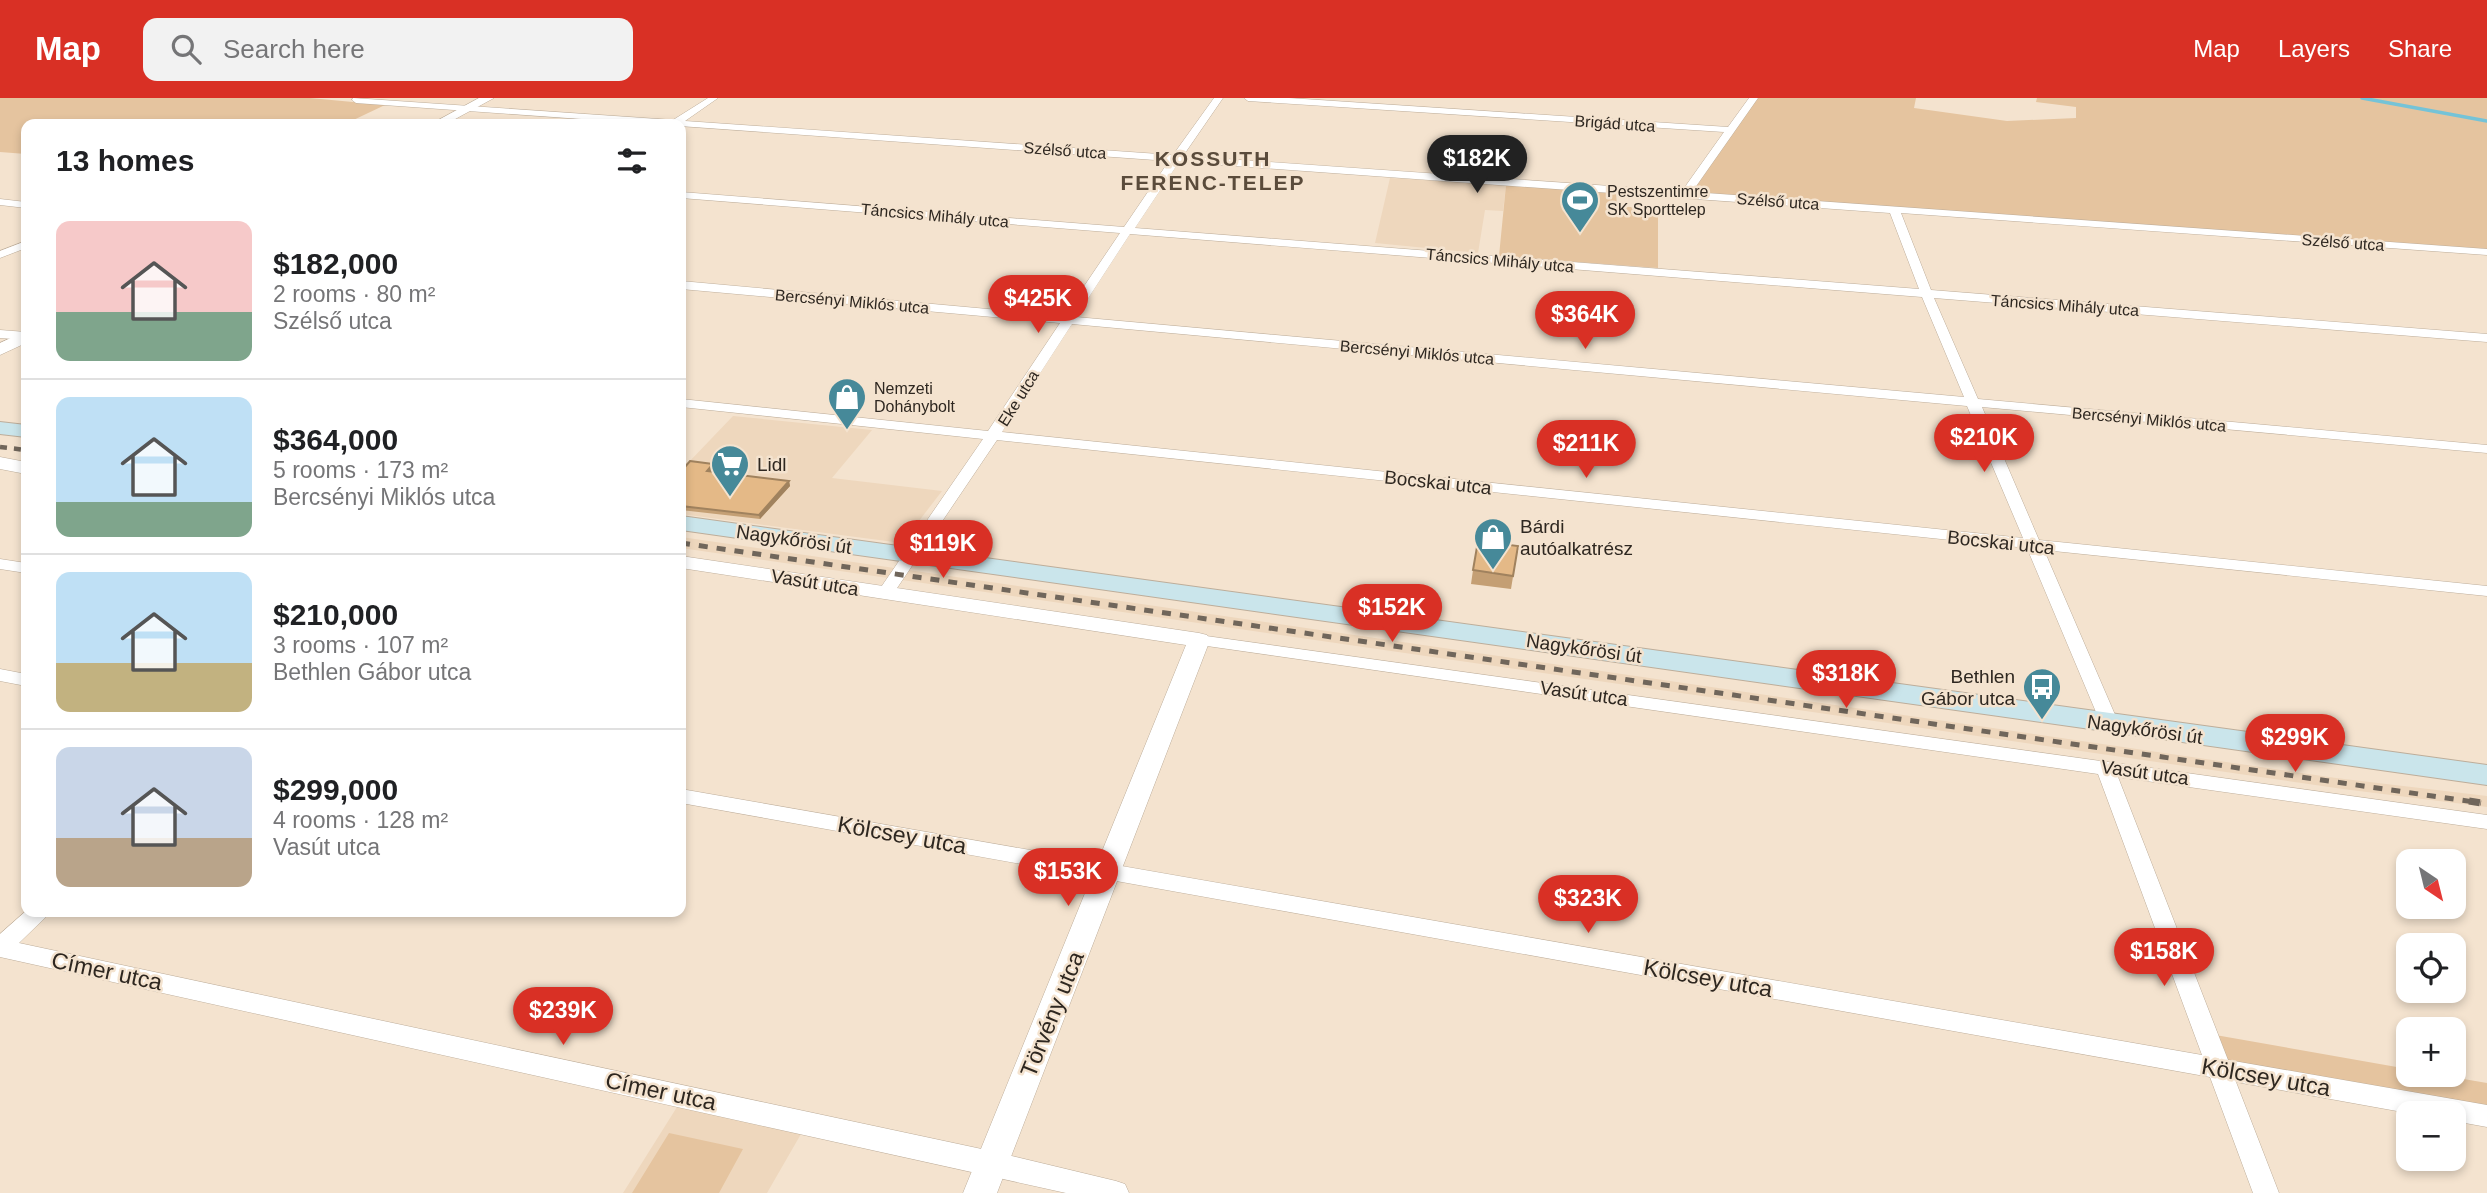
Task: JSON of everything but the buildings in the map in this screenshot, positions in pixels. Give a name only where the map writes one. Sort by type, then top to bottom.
[{"type":"main road","points":[[0,428],[21,430]]},
{"type":"main road","name":"Nagykőrösi út","points":[[686,524],[2487,775]]},
{"type":"street","points":[[447,119],[488,98]]},
{"type":"street","points":[[680,119],[714,98]]},
{"type":"street","name":"Eke utca","points":[[885,593],[994,436],[1175,158],[1219,98]]},
{"type":"street","name":"Brigád utca","points":[[1248,98],[1730,130]]},
{"type":"street","points":[[1685,194],[1754,98]]},
{"type":"street","name":"Szélső utca","points":[[358,99],[619,119]]},
{"type":"street","name":"Szélső utca","points":[[686,124],[2487,252]]},
{"type":"street","name":"Táncsics Mihály utca","points":[[686,195],[2487,338]]},
{"type":"street","points":[[0,202],[21,204]]},
{"type":"street","points":[[1894,209],[1927,295],[1976,403],[2032,545],[2110,724]]},
{"type":"street","points":[[0,256],[21,246]]},
{"type":"street","name":"Bercsényi Miklós utca","points":[[686,285],[2487,449]]},
{"type":"street","points":[[0,334],[21,336]]},
{"type":"street","points":[[0,349],[21,338]]},
{"type":"street","name":"Bocskai utca","points":[[686,404],[2487,591]]},
{"type":"street","points":[[0,463],[21,467]]},
{"type":"street","name":"Vasút utca","points":[[686,563],[1199,639],[2487,822]]},
{"type":"street","points":[[0,564],[21,567]]},
{"type":"street","name":"Törvény utca","points":[[980,1193],[1199,639]]},
{"type":"street","points":[[0,675],[21,679]]},
{"type":"street","points":[[2105,767],[2266,1193]]},
{"type":"street","name":"Kölcsey utca","points":[[686,797],[2487,1116]]},
{"type":"street","points":[[0,947],[34,917]]},
{"type":"street","name":"Címer utca","points":[[0,947],[991,1163],[1116,1193]]},
{"type":"shaded area","points":[[0,98],[310,98],[385,105],[356,119],[21,119],[21,154],[0,152]]},
{"type":"shaded area","points":[[1749,98],[1916,98],[1914,108],[2007,121],[2076,118],[2076,107],[2036,102],[2037,98],[2487,98],[2487,253],[1676,197],[1708,158]]},
{"type":"shaded area","points":[[1390,178],[1506,185],[1503,211],[1485,210],[1478,253],[1375,243]]},
{"type":"shaded area","name":"Pestszentimre SK Sporttelep","points":[[1506,185],[1616,192],[1617,206],[1658,209],[1658,268],[1499,256]]},
{"type":"shaded area","points":[[1016,286],[1077,291],[1060,315],[998,309]]},
{"type":"shaded area","points":[[733,416],[872,430],[832,478],[942,491],[902,543],[686,515],[688,463]]},
{"type":"shaded area","points":[[686,538],[2336,778],[2487,796],[2487,807],[2343,789],[686,549]]},
{"type":"shaded area","points":[[2204,1033],[2396,1067],[2396,1087],[2466,1087],[2466,1079],[2487,1083],[2487,1116],[2466,1112],[2466,1101],[2401,1101],[2219,1069]]},
{"type":"shaded area","points":[[677,1107],[801,1134],[767,1193],[623,1193]]},
{"type":"shaded area","points":[[669,1133],[743,1149],[719,1193],[632,1193]]},
{"type":"waterway","points":[[2362,98],[2487,121]]},
{"type":"railway","points":[[0,447],[21,449]]},
{"type":"railway","points":[[686,544],[2481,803]]},
{"type":"railway","points":[[2469,801],[2481,803]]},
{"type":"railway","points":[[2481,803],[2487,804]]},
{"type":"place","name":"Pestszentimre SK Sporttelep","points":[[1580,234]]},
{"type":"place","name":"Nemzeti Dohánybolt","points":[[847,431]]},
{"type":"place","name":"Lidl","points":[[730,498]]},
{"type":"place","name":"Bárdi autóalkatrész","points":[[1493,571]]},
{"type":"place","name":"Bethlen Gábor utca","points":[[2042,721]]},
{"type":"district","name":"KOSSUTH FERENC-TELEP","points":[[1213,171]]}]
